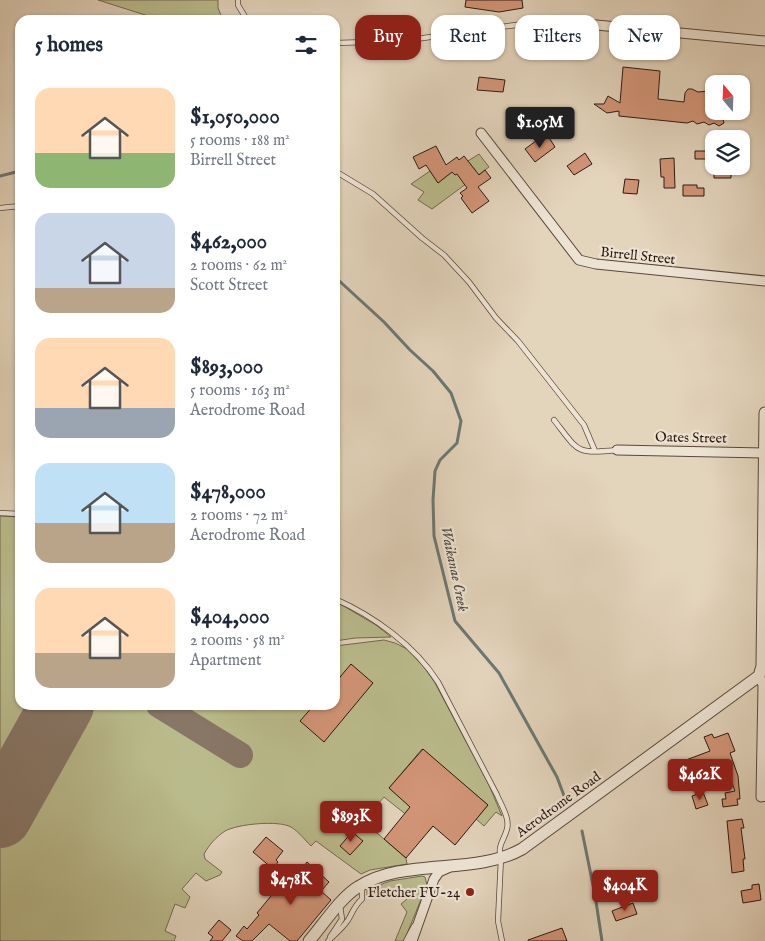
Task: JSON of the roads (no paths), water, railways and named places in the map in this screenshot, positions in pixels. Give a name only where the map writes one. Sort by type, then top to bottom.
[{"type":"street","points":[[599,25],[765,42]]},
{"type":"street","name":"Birrell Street","points":[[481,133],[579,260],[596,264],[765,281]]},
{"type":"street","points":[[763,797],[763,685],[759,676],[762,666],[764,584],[765,412]]},
{"type":"street","name":"Oates Street","points":[[618,450],[764,453]]},
{"type":"street","name":"Aerodrome Road","points":[[309,941],[342,902],[366,882],[389,874],[501,858],[517,852],[534,842],[759,676]]},
{"type":"street","points":[[412,941],[418,918],[436,875],[448,868],[460,865]]},
{"type":"lane","points":[[238,0],[238,5],[244,15]]},
{"type":"lane","points":[[340,43],[402,41],[515,25]]},
{"type":"lane","points":[[340,174],[373,194],[444,255],[469,282],[496,318],[518,341],[584,425],[595,451]]},
{"type":"lane","points":[[0,208],[15,206]]},
{"type":"lane","points":[[554,420],[576,448],[584,451],[618,450]]},
{"type":"lane","points":[[0,513],[15,514]]},
{"type":"lane","points":[[340,602],[374,621],[405,644],[427,666],[438,682],[506,814],[508,828],[499,850],[501,858],[498,920],[502,941]]},
{"type":"lane","points":[[328,941],[338,933],[354,907],[362,899],[362,887],[366,882]]},
{"type":"lane","points":[[328,941],[342,919],[340,908],[342,902]]},
{"type":"lane","points":[[406,941],[418,918]]},
{"type":"waterway","name":"Waikanae Creek","points":[[0,176],[15,172]]},
{"type":"waterway","name":"Waikanae Creek","points":[[340,282],[433,371],[451,393],[461,421],[457,443],[440,460],[435,471],[433,500],[434,536],[455,621],[499,673],[557,777],[566,801]]},
{"type":"waterway","name":"Waikanae Creek","points":[[582,831],[602,941]]},
{"type":"place","name":"Fletcher FU-24","points":[[470,892]]}]
